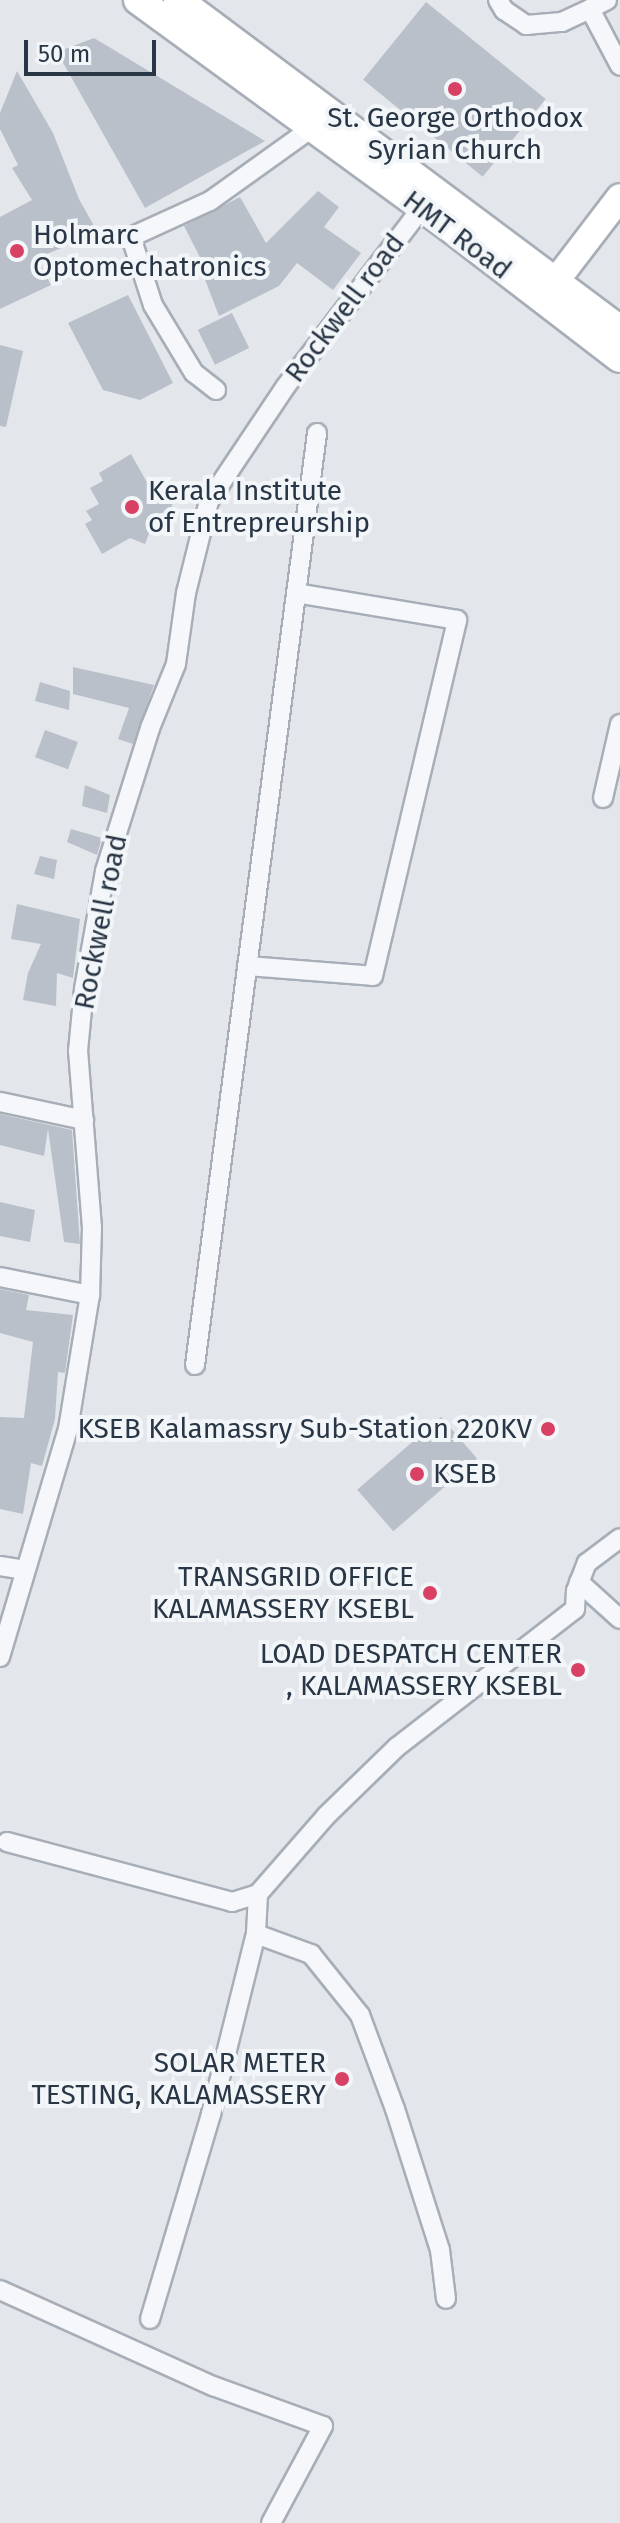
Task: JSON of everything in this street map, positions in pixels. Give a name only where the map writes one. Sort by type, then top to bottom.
[{"type":"main road","name":"HMT Road","points":[[138,0],[312,128],[429,199]]},
{"type":"main road","name":"HMT Road","points":[[178,0],[549,290],[620,358]]},
{"type":"main road","name":"HMT Road","points":[[549,290],[620,330]]},
{"type":"street","points":[[498,0],[504,10],[526,25],[562,22],[607,0]]},
{"type":"street","points":[[590,9],[620,66]]},
{"type":"street","points":[[216,390],[194,373],[153,305],[131,237],[210,201],[312,128]]},
{"type":"street","points":[[549,290],[620,197]]},
{"type":"street","name":"Rockwell road","points":[[0,1657],[68,1429],[90,1295],[92,1228],[78,1051],[84,989],[105,871],[150,728],[176,664],[186,593],[209,501],[286,386],[429,199]]},
{"type":"street","points":[[195,1365],[317,433]]},
{"type":"street","points":[[247,966],[373,976],[457,620],[296,593]]},
{"type":"street","points":[[603,798],[620,724]]},
{"type":"street","points":[[0,1102],[84,1120]]},
{"type":"street","points":[[0,1277],[90,1295]]},
{"type":"street","points":[[7,1842],[232,1902],[258,1894],[327,1815],[397,1747],[575,1609],[579,1582],[587,1563],[620,1538]]},
{"type":"street","points":[[0,1566],[24,1570]]},
{"type":"street","points":[[579,1582],[620,1619]]},
{"type":"street","points":[[150,2319],[211,2114],[256,1934],[258,1894]]},
{"type":"street","points":[[256,1934],[311,1954],[360,2015],[395,2109],[440,2250],[446,2299]]},
{"type":"street","points":[[0,2290],[213,2386],[323,2426],[271,2523]]},
{"type":"building","name":"St. George Orthodox Syrian Church","points":[[426,2],[546,99],[483,177],[363,80]]},
{"type":"building","points":[[94,38],[265,141],[145,208],[57,52]]},
{"type":"building","points":[[17,71],[53,133],[79,199],[98,233],[37,258],[51,285],[0,309],[0,217],[32,200],[12,168],[18,165],[0,129],[0,113]]},
{"type":"building","points":[[318,191],[339,207],[324,227],[361,253],[333,290],[297,263],[279,286],[219,316],[204,277],[209,275],[184,226],[240,197],[266,243]]},
{"type":"building","points":[[128,295],[173,383],[140,400],[103,390],[68,323]]},
{"type":"building","points":[[232,313],[249,348],[215,365],[198,330]]},
{"type":"building","points":[[0,345],[23,351],[6,427],[0,426]]},
{"type":"building","name":"Kerala Institute of Entrepreurship","points":[[131,454],[149,486],[158,481],[157,493],[174,496],[166,533],[150,531],[145,544],[130,538],[102,554],[85,524],[92,520],[86,511],[99,504],[90,488],[103,481],[99,473]]},
{"type":"building","points":[[73,667],[154,685],[133,744],[118,739],[129,708],[73,694]]},
{"type":"building","points":[[40,682],[70,691],[69,710],[35,701]]},
{"type":"building","points":[[45,730],[78,742],[68,769],[35,757]]},
{"type":"building","points":[[85,785],[110,795],[107,813],[82,806]]},
{"type":"building","points":[[71,829],[102,838],[97,855],[67,842]]},
{"type":"building","points":[[40,856],[57,860],[54,879],[34,874]]},
{"type":"building","points":[[17,904],[80,919],[73,978],[57,973],[56,1006],[23,1000],[28,973],[41,944],[11,939]]},
{"type":"building","points":[[0,1114],[72,1130],[80,1244],[64,1242],[48,1129],[44,1156],[0,1145]]},
{"type":"building","points":[[0,1202],[35,1210],[30,1242],[0,1236]]},
{"type":"building","points":[[0,1289],[29,1295],[26,1310],[73,1315],[65,1373],[58,1372],[55,1419],[42,1466],[31,1463],[23,1514],[0,1509],[0,1417],[24,1418],[33,1342],[0,1333]]},
{"type":"building","name":"KSEB","points":[[441,1417],[477,1459],[393,1531],[357,1490]]},
{"type":"place","name":"St. George Orthodox Syrian Church","points":[[455,89]]},
{"type":"place","name":"Holmarc Optomechatronics","points":[[17,251]]},
{"type":"place","name":"Kerala Institute of Entrepreurship","points":[[132,507]]},
{"type":"place","name":"KSEB Kalamassry Sub-Station 220KV","points":[[548,1429]]},
{"type":"place","name":"KSEB","points":[[417,1474]]},
{"type":"place","name":"TRANSGRID OFFICE KALAMASSERY KSEBL","points":[[430,1593]]},
{"type":"place","name":"LOAD DESPATCH CENTER , KALAMASSERY KSEBL","points":[[578,1670]]},
{"type":"place","name":"SOLAR METER TESTING, KALAMASSERY","points":[[342,2079]]}]
